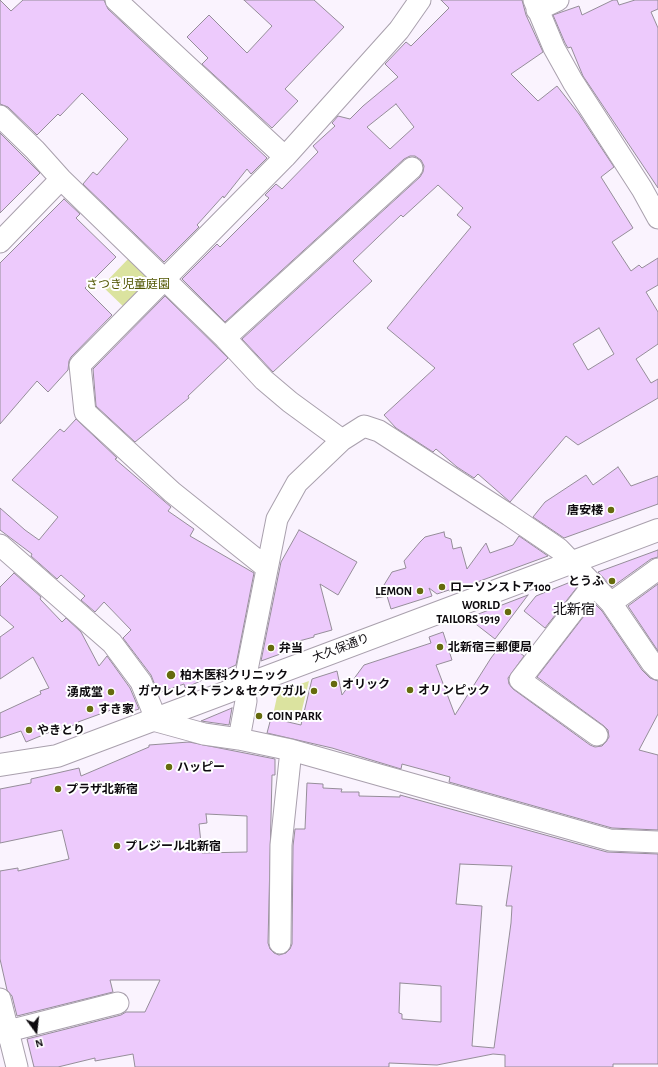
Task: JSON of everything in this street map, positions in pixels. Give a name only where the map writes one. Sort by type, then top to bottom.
[{"type":"main road","name":"大久保通り","points":[[0,765],[57,756],[658,530]]},
{"type":"street","points":[[116,0],[285,157]]},
{"type":"street","points":[[267,568],[172,492],[85,412],[80,365],[285,157],[399,30],[420,0]]},
{"type":"street","points":[[558,0],[535,5],[554,48],[573,82],[642,189],[658,218]]},
{"type":"street","points":[[0,116],[35,150],[61,179],[225,338],[264,380],[290,402],[342,440]]},
{"type":"street","points":[[225,338],[412,168]]},
{"type":"street","points":[[0,242],[61,179]]},
{"type":"street","points":[[239,739],[246,701],[244,685],[277,519],[297,483],[342,440],[364,426],[379,431],[509,514],[559,549],[611,603],[652,663],[658,669]]},
{"type":"street","points":[[0,545],[112,643],[141,682],[152,709],[153,720],[204,734],[239,739],[291,750],[610,840],[658,842]]},
{"type":"street","points":[[611,603],[658,569]]},
{"type":"street","points":[[594,584],[520,680],[597,735]]},
{"type":"street","points":[[280,943],[281,845],[291,750]]},
{"type":"street","points":[[0,999],[3,1032],[17,1067]]},
{"type":"street","points":[[3,1032],[118,1003]]},
{"type":"green space","name":"さつき児童庭園","points":[[131,256],[155,280],[127,310],[102,286]]},
{"type":"green space","points":[[309,681],[299,722],[273,715],[278,692]]},
{"type":"building","points":[[0,0],[11,11],[23,0],[104,0],[108,9],[267,158],[251,174],[247,169],[224,198],[223,196],[197,225],[199,227],[164,262],[83,184],[93,172],[97,175],[128,139],[82,93],[60,116],[58,114],[37,135],[8,107],[0,104]]},
{"type":"building","points":[[244,0],[314,0],[344,27],[285,89],[298,101],[272,128],[202,64],[208,58],[187,37],[209,15],[247,53],[272,26]]},
{"type":"building","points":[[441,0],[522,0],[526,15],[543,52],[511,74],[538,101],[557,86],[579,114],[614,167],[601,177],[633,228],[612,242],[631,271],[639,265],[642,268],[658,258],[658,285],[646,292],[658,312],[658,344],[636,359],[651,383],[658,379],[658,398],[578,445],[566,436],[510,502],[478,474],[474,478],[457,467],[436,449],[433,452],[396,428],[384,415],[435,368],[387,328],[471,227],[457,215],[463,208],[438,185],[403,217],[401,215],[353,261],[372,281],[273,372],[242,339],[420,177],[424,166],[421,160],[415,156],[410,156],[404,159],[225,322],[182,279],[217,244],[220,247],[269,198],[265,195],[276,184],[282,189],[318,152],[313,146],[335,126],[332,123],[338,116],[350,119],[363,106],[398,77],[385,64],[406,42],[411,46],[449,8]],"holes":[[[396,104],[414,127],[390,149],[367,127]],[[599,328],[614,354],[588,370],[573,344]]]},
{"type":"building","points":[[613,0],[617,0],[619,5],[635,0],[658,0],[658,9],[651,12],[658,28],[658,188],[583,76],[571,47],[568,48],[565,43],[553,15],[579,6],[582,15]]},
{"type":"building","points":[[0,133],[40,173],[0,213]]},
{"type":"building","points":[[64,199],[80,214],[76,218],[116,257],[85,288],[112,315],[71,357],[68,370],[48,392],[37,381],[0,424],[0,263]]},
{"type":"building","points":[[165,296],[228,358],[188,396],[189,398],[135,442],[96,406],[93,369]]},
{"type":"building","points":[[76,419],[117,458],[115,459],[171,507],[168,511],[194,529],[190,536],[254,573],[236,665],[185,688],[184,684],[158,693],[151,675],[123,638],[131,630],[104,602],[95,612],[81,600],[85,596],[61,575],[57,579],[31,556],[32,554],[0,530],[0,508],[39,540],[58,517],[12,480],[60,429],[64,432]]},
{"type":"building","points":[[618,467],[631,486],[658,476],[658,504],[564,538],[533,517],[545,502],[586,475],[593,485]]},
{"type":"building","points":[[299,530],[357,562],[338,595],[320,584],[332,630],[314,635],[314,637],[284,645],[294,649],[261,661],[281,562]]},
{"type":"building","points":[[444,532],[445,537],[451,539],[453,549],[461,547],[467,569],[486,543],[490,553],[513,545],[519,536],[548,556],[450,592],[449,590],[437,594],[429,588],[432,596],[391,609],[387,596],[376,598],[392,572],[406,568],[404,561],[425,537]]},
{"type":"building","points":[[658,550],[658,557],[651,559],[612,587],[598,572]]},
{"type":"building","points":[[14,573],[41,597],[40,599],[62,622],[66,618],[81,632],[99,666],[107,656],[130,688],[139,709],[130,712],[127,705],[112,712],[111,710],[56,732],[55,730],[26,742],[21,731],[0,738],[0,713],[41,694],[40,691],[49,688],[33,657],[0,679],[0,637],[14,627],[0,615],[0,587]]},
{"type":"building","points":[[573,581],[578,586],[545,628],[524,611],[536,596]]},
{"type":"building","points":[[658,584],[658,651],[628,606]]},
{"type":"building","points":[[528,595],[495,639],[468,618]]},
{"type":"building","points":[[594,603],[602,611],[642,670],[650,678],[658,681],[658,714],[639,750],[658,755],[658,830],[612,828],[449,782],[450,777],[402,764],[401,769],[332,748],[267,733],[271,718],[301,725],[312,679],[337,671],[342,695],[364,665],[431,643],[429,637],[443,632],[452,660],[436,665],[455,715],[491,658],[504,641],[524,656],[508,678],[509,684],[513,689],[590,745],[595,747],[602,746],[609,737],[608,730],[537,677]]},
{"type":"building","points":[[232,708],[229,725],[201,721]]},
{"type":"building","points":[[189,742],[275,759],[275,775],[272,775],[268,943],[270,949],[279,955],[286,953],[292,944],[293,846],[295,829],[305,829],[307,783],[323,784],[323,788],[342,789],[341,792],[359,792],[359,796],[400,797],[400,795],[607,852],[658,854],[658,1064],[613,1064],[613,1067],[505,1067],[505,1055],[493,1054],[437,1065],[389,1063],[389,1067],[135,1067],[133,1054],[95,1061],[95,1058],[58,1067],[34,1067],[27,1039],[121,1015],[126,1012],[145,1012],[160,980],[110,980],[113,992],[17,1016],[12,996],[7,990],[0,959],[0,871],[18,868],[18,871],[69,859],[62,830],[0,843],[0,789],[31,783],[31,779],[79,768],[81,776],[149,747],[149,745]],"holes":[[[206,814],[247,816],[247,852],[202,853],[199,824],[207,823]],[[460,864],[512,866],[506,906],[512,906],[511,923],[494,1048],[472,1046],[482,906],[456,904]],[[400,983],[441,986],[441,1022],[402,1019],[402,1014],[399,1013]]]},
{"type":"place","name":"唐安楼","points":[[611,510]]},
{"type":"place","name":"とうふ","points":[[612,581]]},
{"type":"place","name":"ローソンストア100","points":[[442,587]]},
{"type":"place","name":"LEMON","points":[[420,591]]},
{"type":"place","name":"WORLD TAILORS 1919","points":[[508,612]]},
{"type":"place","name":"北新宿三郵便局","points":[[440,647]]},
{"type":"place","name":"弁当","points":[[271,648]]},
{"type":"place","name":"柏木医科クリニック","points":[[171,675]]},
{"type":"place","name":"オリック","points":[[334,684]]},
{"type":"place","name":"オリンピック","points":[[410,690]]},
{"type":"place","name":"ガウレレストラン＆セクワガル","points":[[314,691]]},
{"type":"place","name":"湧成堂","points":[[111,692]]},
{"type":"place","name":"すき家","points":[[90,709]]},
{"type":"place","name":"COIN PARK","points":[[259,716]]},
{"type":"place","name":"やきとり","points":[[29,730]]},
{"type":"place","name":"ハッピー","points":[[169,767]]},
{"type":"place","name":"プラザ北新宿","points":[[58,789]]},
{"type":"place","name":"プレジール北新宿","points":[[117,846]]},
{"type":"district","name":"北新宿","points":[[574,610]]}]
